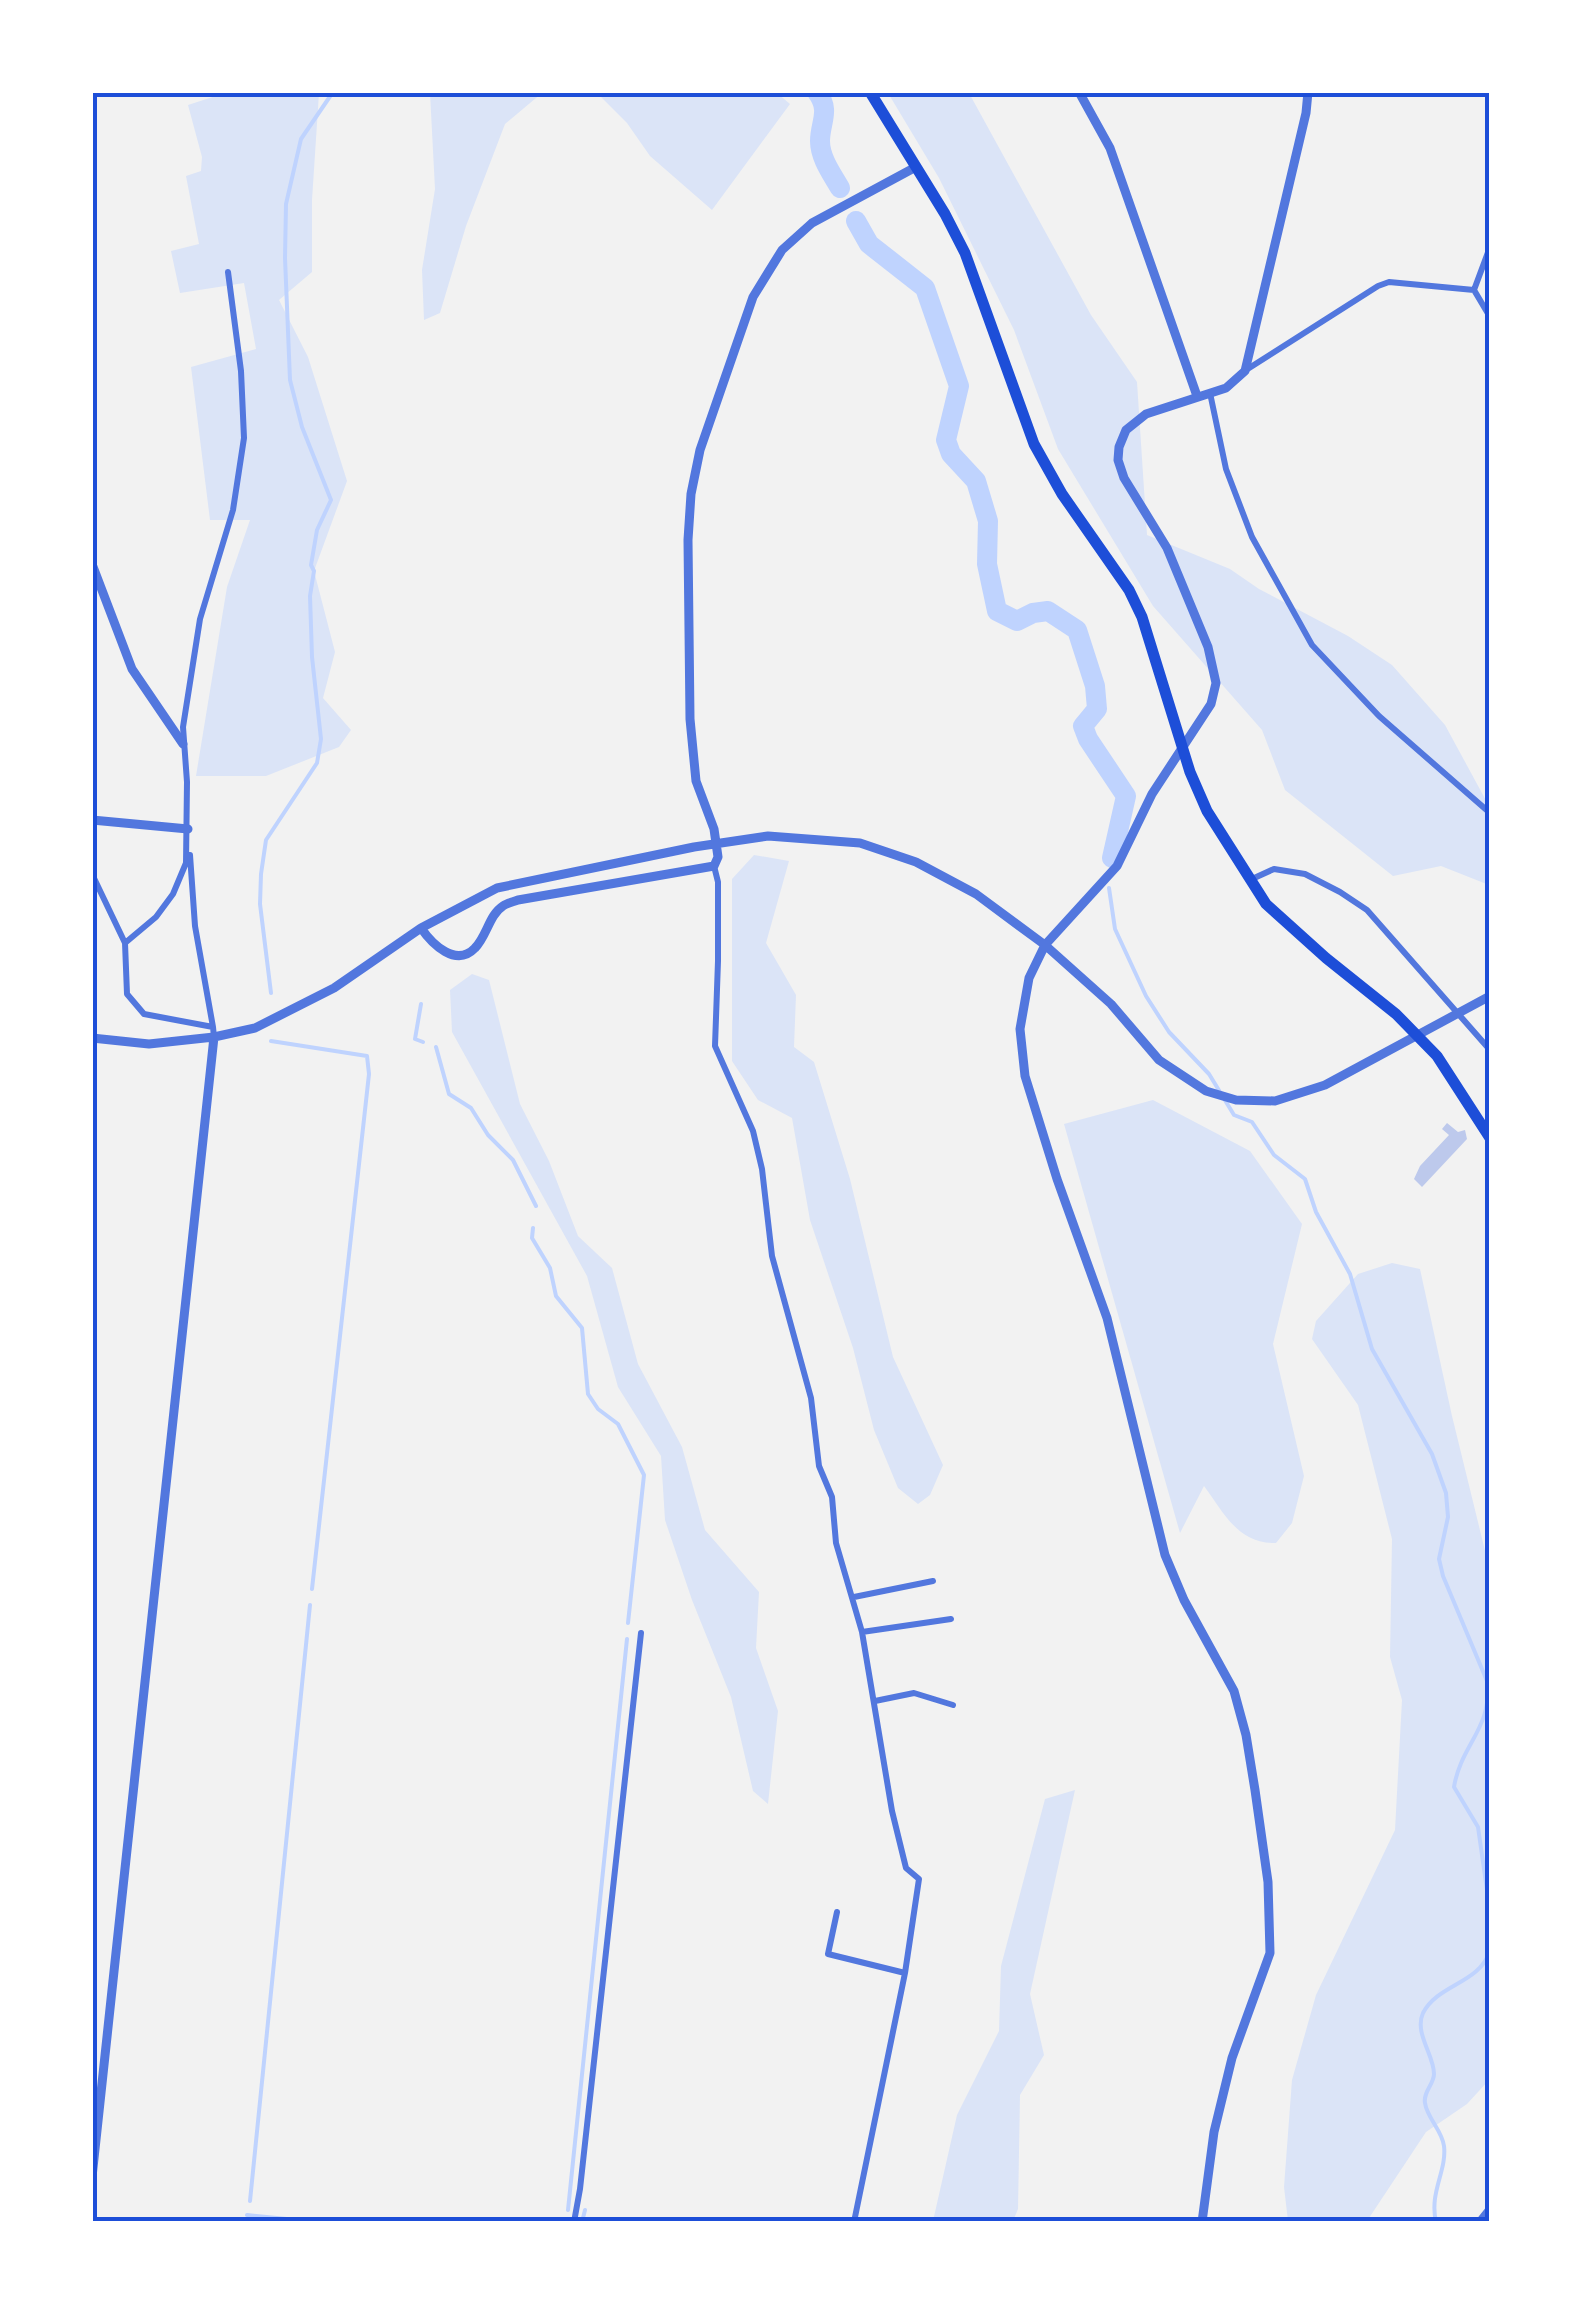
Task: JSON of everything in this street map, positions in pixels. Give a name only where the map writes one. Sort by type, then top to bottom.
[{"type":"highway","points":[[870,92],[946,214],[965,253],[1034,444],[1062,494],[1130,590],[1208,811],[1266,904],[1396,1014],[1437,1056],[1490,1138]]},
{"type":"street","points":[[1079,92],[1110,148],[1197,396]]},
{"type":"street","points":[[1246,371],[1308,92]]},
{"type":"street","points":[[854,2222],[906,1973],[919,1880],[906,1868],[892,1811],[862,1632],[836,1543],[832,1498],[820,1466],[810,1398],[772,1256],[762,1169],[753,1131],[715,1046],[718,882],[714,829],[696,782],[690,719],[688,540],[691,494],[700,450],[748,311],[766,274],[782,250],[812,222],[914,168]]},
{"type":"street","points":[[1474,290],[1490,248]]},
{"type":"street","points":[[92,2178],[213,1032],[195,926],[183,727],[200,619],[232,510],[244,438],[241,371],[228,272]]},
{"type":"street","points":[[1202,2222],[1214,2132],[1232,2058],[1270,1953],[1268,1882],[1246,1735],[1234,1691],[1184,1600],[1165,1554],[1107,1318],[1025,1076],[1020,1029],[1023,1000],[1045,945],[1117,866],[1152,794],[1211,704],[1216,684],[1208,646],[1167,548],[1124,478],[1118,446],[1126,430],[1146,414],[1226,388],[1378,286],[1389,282],[1474,290]]},
{"type":"street","points":[[1474,290],[1490,317]]},
{"type":"street","points":[[1210,392],[1226,469],[1252,537],[1312,645],[1379,716],[1490,813]]},
{"type":"street","points":[[92,564],[132,669],[183,744]]},
{"type":"street","points":[[92,820],[188,829]]},
{"type":"street","points":[[125,943],[156,917],[173,894],[186,862],[188,829]]},
{"type":"street","points":[[92,1038],[149,1044],[255,1028],[334,988],[421,928],[497,888],[694,847],[768,836],[860,844],[916,862],[976,894],[1045,945],[1111,1004],[1175,1073],[1206,1091],[1236,1100],[1275,1101],[1325,1085],[1490,996]]},
{"type":"street","points":[[421,928],[436,947],[464,954],[475,948],[500,907],[518,900],[716,862]]},
{"type":"street","points":[[1251,880],[1274,868],[1305,874],[1366,910],[1490,1050]]},
{"type":"street","points":[[92,874],[125,943],[127,994],[144,1014],[213,1032]]},
{"type":"street","points":[[854,1596],[933,1581]]},
{"type":"street","points":[[862,1632],[951,1619]]},
{"type":"street","points":[[574,2222],[640,1633]]},
{"type":"street","points":[[875,1701],[914,1693],[953,1705]]},
{"type":"street","points":[[838,1912],[828,1954],[906,1973]]},
{"type":"street","points":[[1478,2222],[1490,2207]]},
{"type":"shaded area","points":[[225,93],[319,93],[312,272],[279,300],[308,357],[347,481],[314,571],[335,652],[323,698],[351,730],[339,747],[266,776],[196,776],[227,587],[250,520],[210,520],[191,367],[256,349],[244,283],[180,293],[171,251],[199,244],[186,176],[201,171],[202,157],[188,105]]},
{"type":"shaded area","points":[[430,93],[542,93],[505,124],[466,226],[440,313],[424,320],[422,270],[435,189]]},
{"type":"shaded area","points":[[597,93],[777,93],[790,104],[712,210],[650,156],[627,123]]},
{"type":"shaded area","points":[[888,93],[969,93],[1091,315],[1137,382],[1147,535],[1230,569],[1392,665],[1445,725],[1489,806],[1489,885],[1441,866],[1393,876],[1285,790],[1262,730],[1153,606],[1058,449],[1014,330],[939,178]]},
{"type":"shaded area","points":[[754,855],[789,861],[766,943],[796,995],[794,1047],[814,1062],[850,1179],[893,1357],[943,1465],[930,1495],[918,1504],[898,1488],[874,1430],[853,1348],[810,1220],[792,1118],[758,1100],[732,1061],[732,879]]},
{"type":"shaded area","points":[[472,974],[489,980],[520,1104],[549,1161],[578,1236],[612,1268],[638,1364],[682,1447],[705,1530],[759,1592],[756,1648],[778,1711],[768,1804],[753,1791],[731,1697],[665,1520],[661,1456],[618,1387],[587,1276],[452,1032],[450,990]]},
{"type":"shaded area","points":[[1153,1100],[1250,1151],[1302,1224],[1273,1344],[1304,1476],[1292,1523],[1276,1543],[1242,1533],[1204,1486],[1180,1533],[1064,1124]]},
{"type":"shaded area","points":[[1392,1263],[1420,1269],[1489,1567],[1489,2080],[1467,2104],[1426,2132],[1367,2221],[1288,2221],[1284,2187],[1292,2080],[1316,1995],[1395,1830],[1402,1700],[1390,1657],[1392,1539],[1358,1405],[1312,1339],[1316,1321],[1358,1274]]},
{"type":"shaded area","points":[[1075,1790],[1030,1994],[1044,2055],[1020,2095],[1018,2209],[1013,2221],[933,2221],[957,2115],[999,2031],[1001,1966],[1045,1799]]},
{"type":"building","points":[[1447,1123],[1458,1132],[1465,1130],[1467,1139],[1422,1187],[1414,1179],[1420,1166],[1449,1135],[1442,1129]]},
{"type":"waterway","points":[[271,993],[260,904],[261,874],[266,840],[317,763],[321,739],[312,657],[311,565],[317,530],[331,500],[302,427],[290,380],[286,204],[301,139],[333,92]]},
{"type":"waterway","points":[[817,92],[824,111],[822,154],[840,188]]},
{"type":"waterway","points":[[856,221],[869,244],[925,288],[959,386],[946,440],[951,454],[976,481],[988,521],[987,564],[997,611],[1017,621],[1048,611],[1077,630],[1095,686],[1097,709],[1083,726],[1126,796],[1112,858]]},
{"type":"waterway","points":[[1109,888],[1115,929],[1146,996],[1169,1032],[1209,1074],[1234,1115],[1252,1122],[1274,1155],[1305,1179],[1316,1212],[1350,1274],[1372,1349],[1432,1454],[1446,1493],[1448,1517],[1439,1559],[1443,1576],[1487,1681],[1488,1697],[1481,1724],[1454,1787],[1478,1827],[1490,1911]]},
{"type":"waterway","points":[[421,1004],[415,1039],[423,1042]]},
{"type":"waterway","points":[[271,1041],[367,1056],[369,1074],[312,1589]]},
{"type":"waterway","points":[[436,1047],[449,1094],[471,1108],[488,1135],[513,1160],[536,1206]]},
{"type":"waterway","points":[[533,1228],[532,1238],[550,1268],[556,1296],[582,1328],[588,1394],[598,1409],[618,1424],[644,1475],[628,1623]]},
{"type":"waterway","points":[[250,2201],[310,1605]]},
{"type":"waterway","points":[[568,2210],[627,1639]]},
{"type":"waterway","points":[[1436,2222],[1435,2201],[1444,2146],[1425,2103],[1434,2074],[1421,2021],[1430,2003],[1477,1971],[1490,1951]]},
{"type":"waterway","points":[[582,2222],[585,2210]]},
{"type":"waterway","points":[[247,2215],[317,2222]]}]
